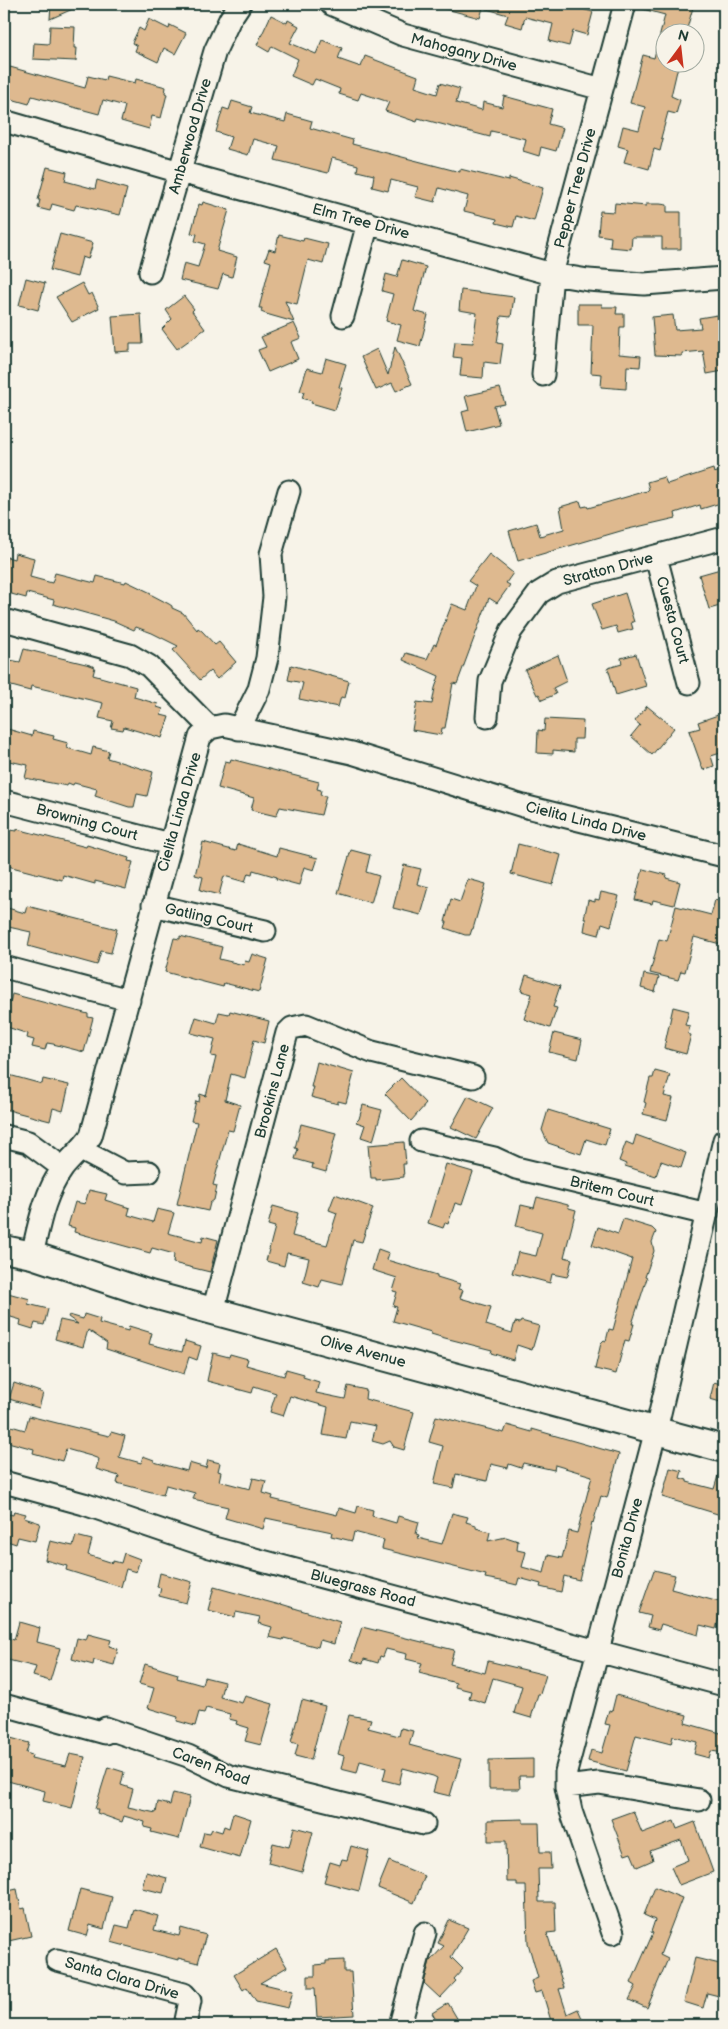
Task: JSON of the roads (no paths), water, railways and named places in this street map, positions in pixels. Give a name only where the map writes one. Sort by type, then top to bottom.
[{"type":"main road","name":"Olive Avenue","points":[[4,1249],[32,1255],[150,1294],[724,1449]]},
{"type":"street","name":"Amberwood Drive","points":[[150,272],[215,51],[230,19],[240,4]]},
{"type":"street","name":"Mahogany Drive","points":[[331,4],[402,35],[602,89]]},
{"type":"street","name":"Pepper Tree Drive","points":[[543,375],[552,274],[625,4]]},
{"type":"street","name":"Elm Tree Drive","points":[[4,121],[180,172],[552,274],[588,280],[644,284],[724,278]]},
{"type":"street","points":[[344,316],[368,224]]},
{"type":"street","points":[[239,729],[259,689],[267,658],[274,598],[271,554],[290,491]]},
{"type":"street","name":"Stratton Drive","points":[[488,717],[490,681],[511,631],[539,592],[557,582],[724,538]]},
{"type":"street","name":"Cuesta Court","points":[[656,557],[689,683]]},
{"type":"street","points":[[4,620],[130,654],[149,666],[210,728]]},
{"type":"street","name":"Cielita Linda Drive","points":[[32,1255],[46,1197],[63,1168],[92,1136],[200,737],[210,728],[224,725],[352,753],[524,806],[724,856]]},
{"type":"street","name":"Browning Court","points":[[4,801],[170,844]]},
{"type":"street","name":"Gatling Court","points":[[153,905],[265,931]]},
{"type":"street","points":[[4,967],[129,1000]]},
{"type":"street","name":"Brookins Lane","points":[[213,1311],[287,1033],[292,1028],[306,1024],[372,1052],[473,1077]]},
{"type":"street","points":[[4,1136],[28,1142],[63,1168]]},
{"type":"street","name":"Bonita Drive","points":[[613,1933],[571,1811],[566,1787],[566,1772],[656,1430],[724,1140]]},
{"type":"street","name":"Britem Court","points":[[421,1141],[494,1158],[516,1168],[707,1214]]},
{"type":"street","points":[[81,1150],[125,1173],[149,1172]]},
{"type":"street","name":"Bluegrass Road","points":[[4,1482],[84,1504],[210,1547],[724,1685]]},
{"type":"street","name":"Caren Road","points":[[4,1705],[105,1733],[106,1728],[188,1756],[229,1776],[424,1824]]},
{"type":"street","points":[[566,1787],[599,1783],[699,1800]]},
{"type":"street","points":[[400,2025],[425,1933]]},
{"type":"street","name":"Santa Clara Drive","points":[[57,1960],[184,1994],[190,2001],[185,2025]]}]
